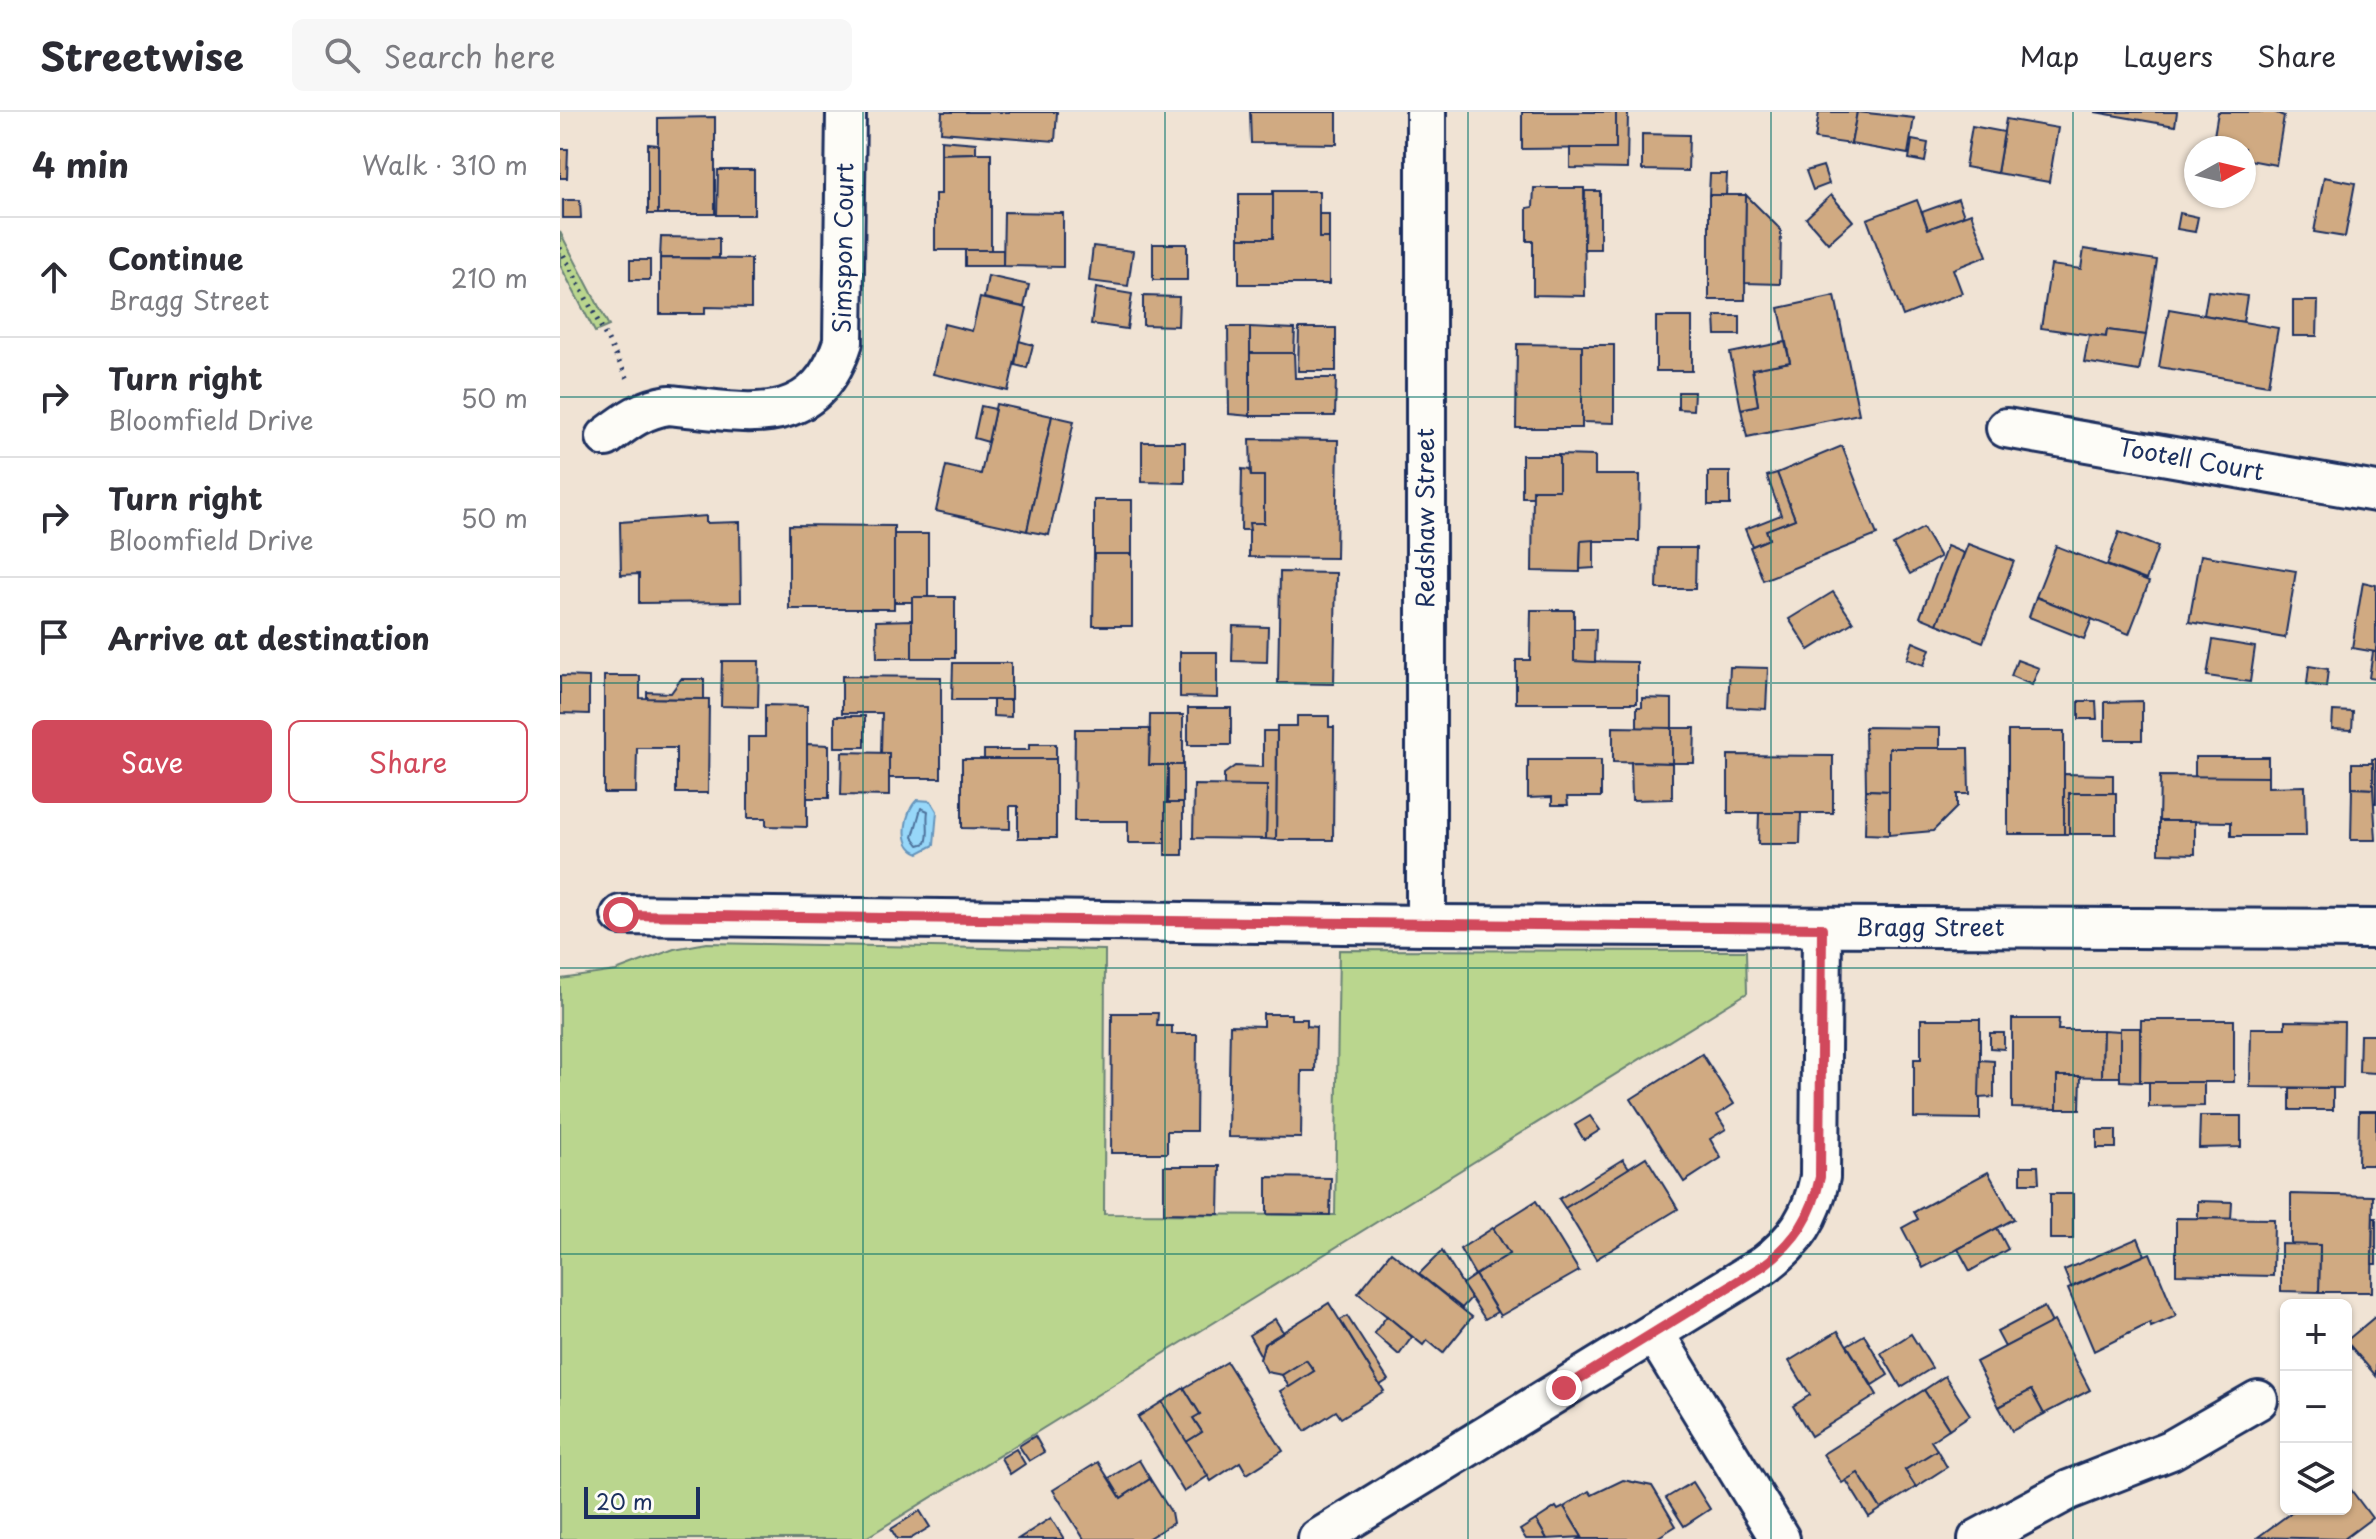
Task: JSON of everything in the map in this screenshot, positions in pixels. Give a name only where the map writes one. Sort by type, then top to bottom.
[{"type":"street","name":"Simspon Court","points":[[606,437],[644,411],[669,405],[744,412],[790,409],[822,386],[835,367],[843,342],[846,112]]},
{"type":"street","name":"Redshaw Street","points":[[1426,112],[1426,925]]},
{"type":"street","name":"Tootell Court","points":[[2006,428],[2376,492]]},
{"type":"street","name":"Bragg Street","points":[[621,915],[1426,925],[2376,929]]},
{"type":"street","points":[[1318,1539],[1788,1247],[1815,1201],[1820,1177],[1822,928]]},
{"type":"street","points":[[1654,1333],[1780,1539]]},
{"type":"street","points":[[1978,1539],[2069,1490],[2171,1450],[2258,1400]]},
{"type":"path","points":[[560,248],[644,411]]},
{"type":"green space","points":[[560,232],[609,326],[595,332],[560,265]]},
{"type":"green space","points":[[707,943],[1105,950],[1104,1214],[1335,1215],[1339,950],[1746,951],[1747,993],[864,1539],[560,1539],[560,979],[616,971],[674,949]]},
{"type":"water","points":[[917,800],[931,801],[937,811],[934,845],[919,853],[912,849],[906,836],[907,819]]},
{"type":"building","points":[[942,112],[1057,112],[1055,141],[941,132]]},
{"type":"building","points":[[1250,112],[1337,112],[1337,144],[1251,143]]},
{"type":"building","points":[[1522,112],[1616,112],[1616,148],[1522,149]]},
{"type":"building","points":[[1616,112],[1628,112],[1627,169],[1570,168],[1570,148],[1616,148]]},
{"type":"building","points":[[1819,112],[1857,112],[1851,144],[1815,139]]},
{"type":"building","points":[[1857,112],[1914,118],[1908,154],[1851,144]]},
{"type":"building","points":[[2095,112],[2177,112],[2175,126]]},
{"type":"building","points":[[2218,112],[2274,112],[2284,116],[2276,165],[2256,161],[2256,136],[2214,136]]},
{"type":"building","points":[[715,117],[715,214],[658,214],[658,118]]},
{"type":"building","points":[[2006,119],[2058,128],[2049,182],[1997,173]]},
{"type":"building","points":[[1972,126],[2004,132],[1997,173],[1965,167]]},
{"type":"building","points":[[1642,134],[1689,135],[1688,171],[1642,170]]},
{"type":"building","points":[[941,140],[976,143],[976,153],[941,154]]},
{"type":"building","points":[[1912,140],[1928,143],[1925,162],[1909,159]]},
{"type":"building","points":[[648,144],[658,145],[658,214],[648,214]]},
{"type":"building","points":[[560,149],[568,149],[567,178],[560,178]]},
{"type":"building","points":[[991,153],[991,250],[935,250],[935,194],[941,194],[941,154]]},
{"type":"building","points":[[1823,166],[1829,184],[1813,190],[1806,171]]},
{"type":"building","points":[[718,170],[754,170],[754,215],[717,215]]},
{"type":"building","points":[[1710,174],[1727,174],[1726,195],[1709,195]]},
{"type":"building","points":[[2324,177],[2355,183],[2345,237],[2314,232]]},
{"type":"building","points":[[1534,188],[1584,188],[1585,296],[1533,295],[1533,241],[1527,241],[1527,208],[1533,207]]},
{"type":"building","points":[[1273,191],[1319,191],[1319,238],[1329,238],[1329,284],[1239,284],[1239,238],[1273,238]]},
{"type":"building","points":[[1585,191],[1600,191],[1600,249],[1584,249]]},
{"type":"building","points":[[1239,194],[1273,194],[1273,238],[1239,238]]},
{"type":"building","points":[[1709,195],[1746,195],[1745,300],[1709,300]]},
{"type":"building","points":[[1746,195],[1781,230],[1780,284],[1745,283]]},
{"type":"building","points":[[1831,195],[1853,221],[1828,243],[1806,218]]},
{"type":"building","points":[[1958,199],[1964,216],[1928,229],[1922,212]]},
{"type":"building","points":[[563,200],[580,200],[581,218],[563,218]]},
{"type":"building","points":[[1917,200],[1928,229],[1971,213],[1987,256],[1953,269],[1962,293],[1903,316],[1867,219]]},
{"type":"building","points":[[1004,212],[1063,213],[1063,267],[1003,266]]},
{"type":"building","points":[[2180,213],[2198,217],[2195,232],[2177,229]]},
{"type":"building","points":[[1319,214],[1329,214],[1329,238],[1319,238]]},
{"type":"building","points":[[661,237],[719,238],[719,258],[660,258]]},
{"type":"building","points":[[1153,244],[1187,244],[1187,280],[1153,280]]},
{"type":"building","points":[[1093,246],[1133,251],[1128,286],[1089,281]]},
{"type":"building","points":[[2084,249],[2157,260],[2146,335],[2107,330],[2106,337],[2041,328],[2051,265],[2081,269]]},
{"type":"building","points":[[965,250],[1003,250],[1003,266],[965,266]]},
{"type":"building","points":[[660,258],[751,259],[751,308],[705,307],[705,314],[660,314]]},
{"type":"building","points":[[630,260],[650,260],[650,280],[630,280]]},
{"type":"building","points":[[988,276],[1029,285],[1024,307],[984,298]]},
{"type":"building","points":[[1096,288],[1132,294],[1127,329],[1091,324]]},
{"type":"building","points":[[2208,291],[2247,296],[2243,322],[2204,315]]},
{"type":"building","points":[[1143,296],[1179,297],[1178,326],[1143,325]]},
{"type":"building","points":[[1835,296],[1859,414],[1747,437],[1741,409],[1758,405],[1752,369],[1790,362],[1779,308]]},
{"type":"building","points":[[980,298],[1027,308],[1008,391],[933,374],[944,324],[972,331]]},
{"type":"building","points":[[2293,301],[2318,301],[2317,336],[2293,336]]},
{"type":"building","points":[[2169,309],[2278,328],[2268,385],[2159,367]]},
{"type":"building","points":[[1715,316],[1740,316],[1740,335],[1716,335]]},
{"type":"building","points":[[1656,317],[1692,317],[1692,371],[1656,371]]},
{"type":"building","points":[[1228,327],[1250,327],[1250,416],[1229,414]]},
{"type":"building","points":[[1250,327],[1295,329],[1294,353],[1250,353]]},
{"type":"building","points":[[1299,328],[1336,328],[1336,371],[1298,371]]},
{"type":"building","points":[[2107,330],[2146,335],[2139,371],[2084,362],[2089,335],[2106,337]]},
{"type":"building","points":[[1019,341],[1033,345],[1027,368],[1015,365]]},
{"type":"building","points":[[1785,342],[1790,362],[1752,369],[1758,405],[1741,409],[1730,353]]},
{"type":"building","points":[[1517,344],[1582,345],[1582,428],[1516,428]]},
{"type":"building","points":[[1582,345],[1614,345],[1614,423],[1582,422]]},
{"type":"building","points":[[1250,353],[1294,353],[1295,378],[1336,378],[1335,416],[1250,416]]},
{"type":"building","points":[[1678,392],[1694,392],[1693,410],[1678,409]]},
{"type":"building","points":[[996,404],[1052,416],[1027,531],[936,511],[946,466],[981,474]]},
{"type":"building","points":[[981,406],[995,409],[988,442],[974,438]]},
{"type":"building","points":[[1052,416],[1074,421],[1049,535],[1027,531]]},
{"type":"building","points":[[1250,439],[1338,440],[1336,558],[1249,557],[1249,523],[1264,523],[1264,476],[1251,476]]},
{"type":"building","points":[[1142,442],[1185,442],[1185,483],[1142,482]]},
{"type":"building","points":[[1842,446],[1877,535],[1763,580],[1750,547],[1769,539],[1766,530],[1795,519],[1777,473]]},
{"type":"building","points":[[1522,455],[1559,455],[1559,490],[1533,490],[1534,497],[1522,497]]},
{"type":"building","points":[[1559,455],[1595,456],[1595,475],[1640,475],[1639,541],[1581,541],[1580,572],[1532,571],[1533,490],[1559,490]]},
{"type":"building","points":[[1242,469],[1250,470],[1251,476],[1264,476],[1264,523],[1249,523],[1250,530],[1241,530]]},
{"type":"building","points":[[1708,472],[1730,472],[1730,505],[1708,505]]},
{"type":"building","points":[[1777,473],[1795,519],[1766,530],[1769,539],[1752,546],[1745,529],[1781,515],[1767,476]]},
{"type":"building","points":[[1094,500],[1132,500],[1132,554],[1094,554]]},
{"type":"building","points":[[706,516],[706,523],[740,522],[741,602],[639,603],[639,574],[621,575],[620,522]]},
{"type":"building","points":[[789,525],[894,526],[894,609],[789,609]]},
{"type":"building","points":[[1923,528],[1940,557],[1910,574],[1893,545]]},
{"type":"building","points":[[2119,532],[2158,547],[2146,580],[2107,565]]},
{"type":"building","points":[[894,534],[928,534],[928,597],[912,597],[912,602],[894,602]]},
{"type":"building","points":[[1594,540],[1594,568],[1580,569],[1581,541]]},
{"type":"building","points":[[1968,544],[2014,561],[1983,642],[1937,624]]},
{"type":"building","points":[[1947,546],[1964,553],[1937,624],[1920,617]]},
{"type":"building","points":[[2056,546],[2149,582],[2129,634],[2036,597]]},
{"type":"building","points":[[1658,548],[1696,548],[1695,589],[1657,589]]},
{"type":"building","points":[[1094,554],[1132,554],[1132,626],[1093,626]]},
{"type":"building","points":[[2201,555],[2296,571],[2285,638],[2189,622]]},
{"type":"building","points":[[1280,572],[1336,573],[1334,684],[1278,683]]},
{"type":"building","points":[[2363,582],[2376,585],[2376,652],[2352,648]]},
{"type":"building","points":[[1833,592],[1853,622],[1809,650],[1789,619]]},
{"type":"building","points":[[912,597],[955,597],[955,658],[912,658]]},
{"type":"building","points":[[2036,597],[2092,619],[2084,639],[2029,617]]},
{"type":"building","points":[[1531,610],[1574,610],[1574,661],[1637,662],[1637,703],[1516,703],[1516,660],[1530,660]]},
{"type":"building","points":[[912,620],[912,658],[877,658],[876,621]]},
{"type":"building","points":[[1233,626],[1268,627],[1267,662],[1232,661]]},
{"type":"building","points":[[1574,629],[1596,629],[1595,662],[1574,661]]},
{"type":"building","points":[[2213,640],[2255,647],[2250,682],[2207,676]]},
{"type":"building","points":[[1913,642],[1930,649],[1924,665],[1907,659]]},
{"type":"building","points":[[1180,652],[1217,652],[1217,698],[1180,697]]},
{"type":"building","points":[[2373,652],[2376,652],[2376,679],[2369,678]]},
{"type":"building","points":[[2017,660],[2039,668],[2032,685],[2011,676]]},
{"type":"building","points":[[722,661],[759,661],[758,707],[721,706]]},
{"type":"building","points":[[953,663],[1011,663],[1011,700],[952,700]]},
{"type":"building","points":[[2309,666],[2328,669],[2326,687],[2307,684]]},
{"type":"building","points":[[1730,667],[1768,668],[1766,709],[1728,707]]},
{"type":"building","points":[[560,676],[589,677],[589,714],[560,713]]},
{"type":"building","points":[[604,676],[640,676],[640,698],[709,699],[708,793],[676,793],[676,748],[637,748],[636,793],[604,793]]},
{"type":"building","points":[[842,676],[941,677],[941,778],[889,778],[889,753],[881,753],[882,713],[842,713]]},
{"type":"building","points":[[681,679],[704,679],[704,699],[647,698],[647,692],[671,693]]},
{"type":"building","points":[[1642,698],[1672,699],[1672,728],[1637,728],[1637,707],[1642,707]]},
{"type":"building","points":[[993,700],[1011,700],[1011,717],[993,716]]},
{"type":"building","points":[[2079,701],[2096,701],[2097,719],[2079,719]]},
{"type":"building","points":[[2142,701],[2142,740],[2105,740],[2105,702]]},
{"type":"building","points":[[765,705],[807,706],[807,827],[766,826],[766,818],[748,818],[748,737],[765,737]]},
{"type":"building","points":[[1188,708],[1231,708],[1231,745],[1188,745]]},
{"type":"building","points":[[2333,711],[2353,712],[2352,730],[2332,729]]},
{"type":"building","points":[[1150,715],[1183,715],[1183,765],[1149,765]]},
{"type":"building","points":[[835,716],[865,716],[865,747],[835,747]]},
{"type":"building","points":[[1297,716],[1329,716],[1329,727],[1334,727],[1333,840],[1276,840],[1277,726],[1297,726]]},
{"type":"building","points":[[1613,727],[1672,728],[1672,763],[1613,762]]},
{"type":"building","points":[[1865,727],[1940,728],[1940,748],[1889,748],[1889,791],[1866,790]]},
{"type":"building","points":[[1672,728],[1695,728],[1694,763],[1672,763]]},
{"type":"building","points":[[1075,729],[1150,729],[1149,765],[1168,765],[1165,843],[1128,843],[1128,821],[1074,821]]},
{"type":"building","points":[[1263,731],[1277,731],[1276,840],[1266,839],[1267,786],[1224,786],[1224,774],[1235,766],[1263,767]]},
{"type":"building","points":[[2008,731],[2064,731],[2064,834],[2008,834]]},
{"type":"building","points":[[807,744],[829,745],[829,798],[807,798]]},
{"type":"building","points":[[1029,744],[1056,744],[1056,759],[984,760],[984,750],[1029,750]]},
{"type":"building","points":[[1889,748],[1968,748],[1969,794],[1957,794],[1957,807],[1933,831],[1889,835]]},
{"type":"building","points":[[842,752],[889,753],[889,796],[841,795]]},
{"type":"building","points":[[1728,755],[1833,756],[1833,813],[1728,813]]},
{"type":"building","points":[[2195,757],[2268,757],[2268,777],[2195,777]]},
{"type":"building","points":[[962,759],[1056,759],[1056,838],[1018,838],[1018,806],[1010,806],[1010,829],[962,828]]},
{"type":"building","points":[[2372,759],[2376,759],[2376,803],[2373,803]]},
{"type":"building","points":[[1528,760],[1601,760],[1601,797],[1567,797],[1568,805],[1552,805],[1552,797],[1528,798]]},
{"type":"building","points":[[1631,762],[1672,763],[1672,799],[1632,800]]},
{"type":"building","points":[[2352,763],[2373,763],[2373,789],[2352,788]]},
{"type":"building","points":[[1168,765],[1183,765],[1183,803],[1168,803]]},
{"type":"building","points":[[2064,774],[2113,775],[2113,793],[2069,793],[2069,834],[2064,834]]},
{"type":"building","points":[[2160,776],[2268,777],[2268,787],[2305,786],[2306,836],[2231,836],[2231,822],[2159,821]]},
{"type":"building","points":[[1194,785],[1267,786],[1266,839],[1193,838]]},
{"type":"building","points":[[2352,788],[2373,789],[2376,840],[2351,840]]},
{"type":"building","points":[[1866,790],[1889,791],[1889,835],[1865,834]]},
{"type":"building","points":[[2069,793],[2116,793],[2116,834],[2069,834]]},
{"type":"building","points":[[1165,803],[1183,803],[1183,855],[1165,855]]},
{"type":"building","points":[[1759,813],[1801,813],[1800,844],[1758,844]]},
{"type":"building","points":[[2159,821],[2195,821],[2195,854],[2159,853]]},
{"type":"building","points":[[1112,1013],[1158,1013],[1157,1026],[1172,1026],[1172,1034],[1197,1034],[1196,1131],[1167,1131],[1167,1153],[1111,1153]]},
{"type":"building","points":[[1263,1014],[1291,1014],[1291,1019],[1307,1019],[1307,1026],[1316,1027],[1315,1071],[1302,1071],[1301,1138],[1228,1137],[1230,1025],[1263,1026]]},
{"type":"building","points":[[1921,1019],[1980,1019],[1980,1119],[1914,1118],[1914,1059],[1921,1059]]},
{"type":"building","points":[[2012,1019],[2059,1019],[2058,1030],[2103,1030],[2102,1077],[2057,1076],[2057,1109],[2012,1108]]},
{"type":"building","points":[[2141,1020],[2234,1020],[2234,1082],[2140,1082]]},
{"type":"building","points":[[2285,1021],[2344,1022],[2343,1088],[2250,1087],[2251,1028],[2285,1028]]},
{"type":"building","points":[[2120,1028],[2140,1028],[2140,1082],[2120,1081]]},
{"type":"building","points":[[2103,1030],[2120,1031],[2120,1077],[2102,1077]]},
{"type":"building","points":[[1990,1033],[2004,1033],[2004,1049],[1990,1048]]},
{"type":"building","points":[[2360,1035],[2376,1035],[2376,1073],[2359,1072]]},
{"type":"building","points":[[1702,1054],[1734,1104],[1717,1115],[1726,1129],[1710,1139],[1721,1158],[1684,1182],[1631,1099]]},
{"type":"building","points":[[1980,1060],[1994,1061],[1994,1097],[1979,1098]]},
{"type":"building","points":[[2057,1076],[2081,1076],[2080,1109],[2057,1109]]},
{"type":"building","points":[[2149,1082],[2204,1082],[2204,1106],[2149,1107]]},
{"type":"building","points":[[2290,1088],[2333,1088],[2333,1110],[2290,1110]]},
{"type":"building","points":[[2359,1111],[2376,1111],[2376,1165],[2358,1165]]},
{"type":"building","points":[[1590,1116],[1600,1130],[1584,1140],[1575,1125]]},
{"type":"building","points":[[2200,1116],[2241,1116],[2241,1147],[2199,1148]]},
{"type":"building","points":[[2097,1130],[2116,1130],[2116,1148],[2097,1148]]},
{"type":"building","points":[[1646,1157],[1678,1209],[1596,1259],[1565,1208]]},
{"type":"building","points":[[1623,1159],[1629,1168],[1565,1208],[1559,1199]]},
{"type":"building","points":[[1164,1166],[1220,1166],[1219,1214],[1164,1213]]},
{"type":"building","points":[[2021,1166],[2038,1166],[2039,1183],[2021,1183]]},
{"type":"building","points":[[1988,1172],[2014,1219],[1923,1268],[1902,1228],[1918,1219],[1914,1212]]},
{"type":"building","points":[[1267,1177],[1331,1178],[1330,1215],[1267,1214]]},
{"type":"building","points":[[2050,1194],[2073,1194],[2073,1239],[2050,1239]]},
{"type":"building","points":[[2291,1194],[2373,1196],[2372,1292],[2319,1292],[2320,1245],[2291,1245]]},
{"type":"building","points":[[1536,1201],[1579,1271],[1500,1316],[1475,1275],[1509,1254],[1493,1228]]},
{"type":"building","points":[[2198,1201],[2232,1202],[2231,1219],[2198,1218]]},
{"type":"building","points":[[2176,1218],[2274,1219],[2273,1276],[2176,1274]]},
{"type":"building","points":[[2373,1218],[2376,1218],[2376,1264],[2372,1264]]},
{"type":"building","points":[[1493,1228],[1509,1254],[1475,1275],[1460,1249]]},
{"type":"building","points":[[1997,1228],[2008,1249],[1970,1271],[1958,1249]]},
{"type":"building","points":[[2138,1238],[2145,1255],[2071,1287],[2064,1270]]},
{"type":"building","points":[[2281,1244],[2320,1245],[2319,1292],[2281,1291]]},
{"type":"building","points":[[1442,1251],[1471,1298],[1462,1308],[1419,1274]]},
{"type":"building","points":[[1391,1252],[1472,1317],[1443,1353],[1427,1340],[1423,1345],[1358,1293]]},
{"type":"building","points":[[2150,1253],[2176,1316],[2151,1327],[2150,1323],[2094,1351],[2068,1289]]},
{"type":"building","points":[[1475,1275],[1497,1312],[1485,1319],[1462,1284]]},
{"type":"building","points":[[1329,1303],[1384,1391],[1341,1418],[1336,1411],[1305,1431],[1280,1391],[1314,1371],[1306,1360],[1282,1375],[1267,1372],[1260,1359],[1264,1344]]},
{"type":"building","points":[[2044,1307],[2052,1323],[2005,1347],[1997,1332]]},
{"type":"building","points":[[1347,1316],[1388,1380],[1380,1385],[1340,1320]]},
{"type":"building","points":[[1387,1316],[1412,1337],[1399,1355],[1374,1333]]},
{"type":"building","points":[[2376,1316],[2376,1376],[2352,1348],[2352,1336]]},
{"type":"building","points":[[1275,1319],[1283,1332],[1264,1344],[1261,1356],[1249,1335]]},
{"type":"building","points":[[2054,1321],[2090,1390],[2044,1414],[2031,1390],[1999,1407],[1976,1362]]},
{"type":"building","points":[[1838,1331],[1877,1395],[1811,1436],[1793,1406],[1810,1395],[1789,1361]]},
{"type":"building","points":[[1911,1334],[1932,1368],[1901,1387],[1881,1353]]},
{"type":"building","points":[[1864,1335],[1888,1375],[1872,1385],[1847,1345]]},
{"type":"building","points":[[1306,1360],[1314,1371],[1289,1387],[1282,1375]]},
{"type":"building","points":[[1227,1362],[1283,1451],[1247,1474],[1240,1462],[1211,1481],[1186,1442],[1202,1432],[1193,1418],[1200,1414],[1184,1388]]},
{"type":"building","points":[[1945,1376],[1970,1415],[1949,1429],[1924,1390]]},
{"type":"building","points":[[1184,1388],[1200,1414],[1193,1418],[1202,1432],[1186,1442],[1162,1402]]},
{"type":"building","points":[[1924,1390],[1949,1429],[1931,1441],[1937,1450],[1905,1470],[1916,1487],[1881,1509],[1858,1473],[1842,1483],[1823,1454]]},
{"type":"building","points":[[2031,1390],[2044,1414],[2012,1431],[1999,1407]]},
{"type":"building","points":[[1162,1402],[1208,1476],[1184,1492],[1138,1417]]},
{"type":"building","points":[[1035,1436],[1044,1452],[1029,1461],[1019,1446]]},
{"type":"building","points":[[1016,1449],[1025,1464],[1010,1474],[1001,1458]]},
{"type":"building","points":[[1937,1450],[1947,1467],[1916,1487],[1905,1470]]},
{"type":"building","points":[[1139,1460],[1150,1479],[1121,1498],[1109,1478]]},
{"type":"building","points":[[1098,1462],[1121,1498],[1150,1479],[1171,1512],[1173,1523],[1147,1539],[1084,1539],[1053,1490]]},
{"type":"building","points":[[1858,1473],[1881,1509],[1869,1517],[1846,1480]]},
{"type":"building","points":[[1623,1480],[1652,1486],[1676,1526],[1655,1539],[1579,1539],[1582,1537],[1564,1507],[1589,1491],[1592,1495]]},
{"type":"building","points":[[1693,1482],[1710,1509],[1684,1526],[1666,1498]]},
{"type":"building","points":[[2352,1491],[2372,1518],[2344,1539],[2258,1537],[2288,1515],[2352,1515]]},
{"type":"building","points":[[1556,1507],[1558,1510],[1564,1507],[1582,1537],[1547,1539],[1536,1520]]},
{"type":"building","points":[[920,1511],[930,1527],[910,1539],[897,1539],[891,1529]]},
{"type":"building","points":[[1051,1518],[1064,1539],[1018,1539]]},
{"type":"building","points":[[1536,1520],[1547,1539],[1526,1539],[1520,1530]]},
{"type":"route","points":[[621,915],[1822,928],[1820,1177],[1815,1201],[1803,1226],[1788,1247],[1764,1265],[1564,1388]]}]
